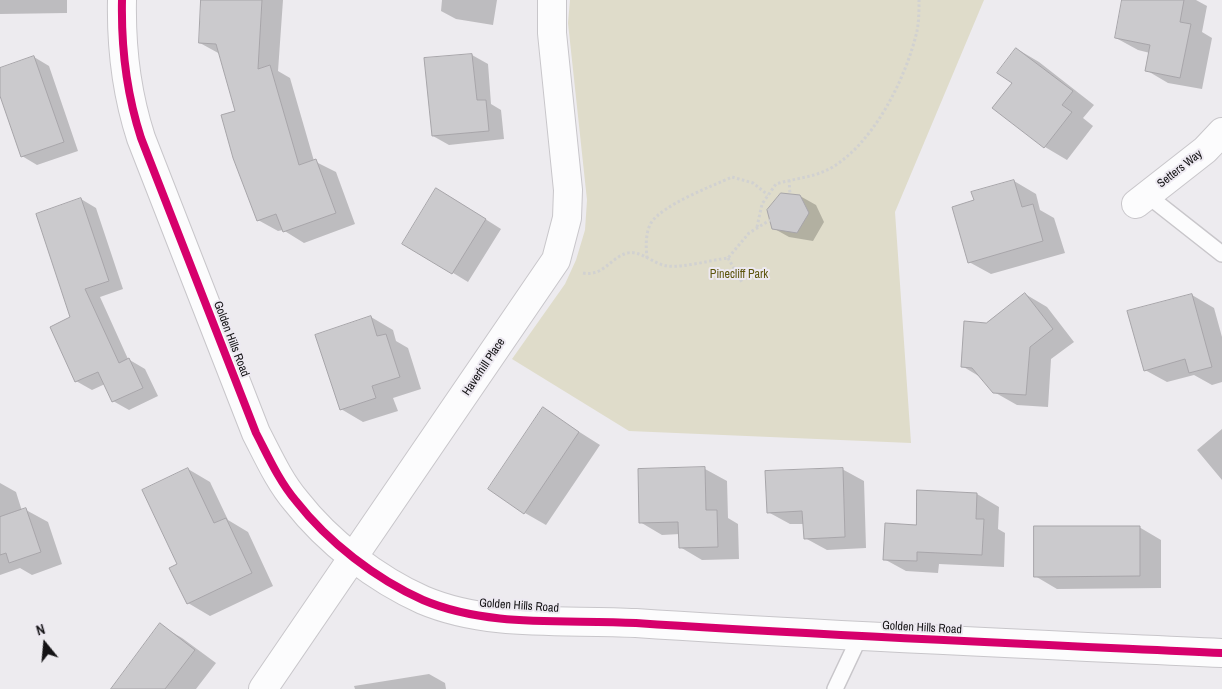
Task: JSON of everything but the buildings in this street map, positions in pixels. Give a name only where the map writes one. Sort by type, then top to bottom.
[{"type":"street","name":"Golden Hills Road","points":[[122,0],[121,34],[124,71],[131,106],[144,147],[256,433],[276,472],[295,500],[321,530],[393,584],[424,600],[459,612],[509,619],[624,623],[778,634],[860,636],[1222,653]]},
{"type":"street","name":"Haverhill Place","points":[[263,689],[355,557],[556,260],[567,218],[568,190],[552,33],[552,0]]},
{"type":"street","name":"Setters Way","points":[[1141,199],[1205,150],[1222,132]]},
{"type":"lane","points":[[1141,199],[1222,254]]},
{"type":"lane","points":[[835,689],[860,636]]},
{"type":"path","points":[[757,226],[762,204],[776,184],[789,180],[814,177],[831,168],[848,156],[869,134],[884,110],[909,57],[917,30],[919,0]]},
{"type":"path","points":[[647,258],[646,246],[650,225],[656,217],[679,202],[732,177],[752,183],[768,194]]},
{"type":"path","points":[[789,180],[790,194]]},
{"type":"path","points":[[576,272],[589,274],[600,272],[626,253],[637,253],[668,266],[728,258],[737,245],[757,226],[770,220]]},
{"type":"path","points":[[728,258],[743,284]]},
{"type":"green space","name":"Pinecliff Park","points":[[570,0],[984,0],[895,212],[911,443],[629,431],[512,359],[565,284],[576,260],[585,230],[587,200],[568,23]]},
{"type":"cycle path","points":[[122,0],[122,36],[125,70],[141,138],[256,433],[284,485],[309,516],[338,545],[388,581],[423,600],[448,609],[501,619],[636,623],[855,636],[1222,653]]}]
